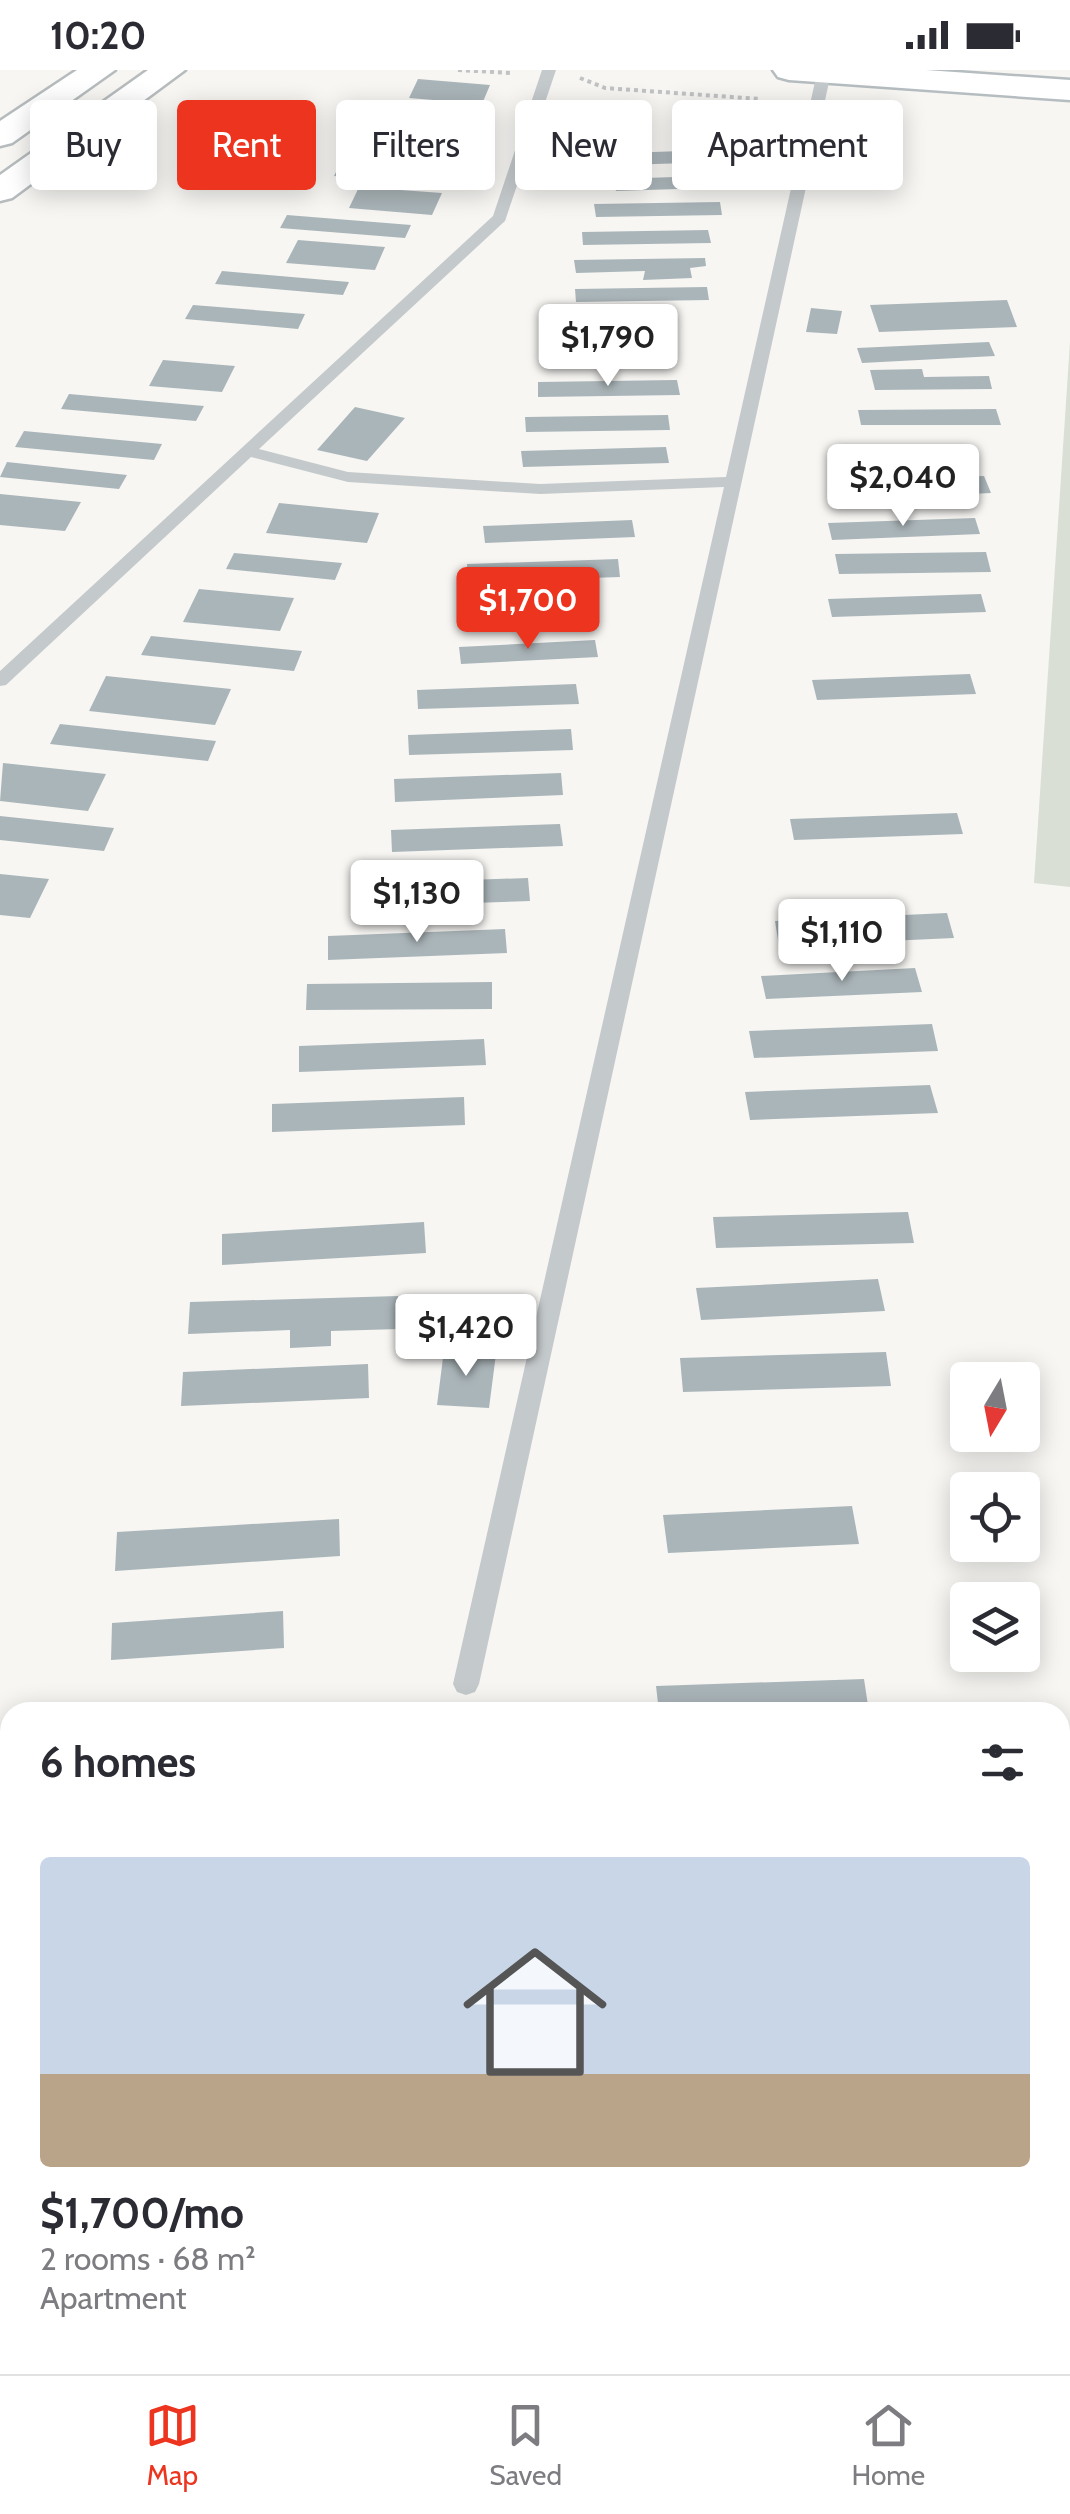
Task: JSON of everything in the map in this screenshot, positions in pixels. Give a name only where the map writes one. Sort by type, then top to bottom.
[{"type":"main road","points":[[0,136],[99,70]]},
{"type":"main road","points":[[0,191],[170,70]]},
{"type":"main road","points":[[788,70],[1070,90]]},
{"type":"lane","points":[[0,682],[500,218],[548,70]]},
{"type":"lane","points":[[466,1684],[824,72]]},
{"type":"lane","points":[[250,452],[348,477],[540,489],[733,482]]},
{"type":"shaded area","points":[[1070,342],[1070,887],[1034,883]]},
{"type":"building","points":[[418,79],[490,85],[484,100],[409,98]]},
{"type":"building","points":[[672,151],[672,163],[652,164],[652,152]]},
{"type":"building","points":[[672,177],[672,189],[652,190],[652,178]]},
{"type":"building","points":[[358,190],[442,193],[432,215],[349,208]]},
{"type":"building","points":[[720,202],[722,215],[596,217],[594,204]]},
{"type":"building","points":[[287,215],[411,225],[405,238],[280,228]]},
{"type":"building","points":[[708,230],[711,243],[583,245],[582,232]]},
{"type":"building","points":[[298,240],[385,247],[375,270],[286,263]]},
{"type":"building","points":[[705,258],[706,266],[690,268],[692,278],[643,280],[645,271],[576,273],[574,260]]},
{"type":"building","points":[[222,271],[349,282],[343,295],[215,284]]},
{"type":"building","points":[[707,287],[709,300],[576,302],[575,289]]},
{"type":"building","points":[[1007,300],[1017,327],[879,332],[870,305]]},
{"type":"building","points":[[193,305],[305,314],[298,329],[185,319]]},
{"type":"building","points":[[811,308],[842,311],[837,334],[806,332]]},
{"type":"building","points":[[672,317],[674,332],[557,334],[556,320]]},
{"type":"building","points":[[989,342],[995,356],[862,363],[857,348]]},
{"type":"building","points":[[163,360],[235,366],[222,392],[149,386]]},
{"type":"building","points":[[922,369],[924,377],[989,376],[992,389],[875,390],[870,370]]},
{"type":"building","points":[[677,380],[680,395],[538,397],[538,382]]},
{"type":"building","points":[[69,394],[204,406],[196,421],[61,409]]},
{"type":"building","points":[[355,407],[405,418],[367,461],[317,450]]},
{"type":"building","points":[[996,409],[1001,425],[861,425],[858,410]]},
{"type":"building","points":[[668,415],[670,430],[526,432],[525,417]]},
{"type":"building","points":[[24,431],[162,444],[154,460],[15,447]]},
{"type":"building","points":[[666,447],[669,463],[523,467],[521,451]]},
{"type":"building","points":[[7,462],[127,475],[119,489],[0,477]]},
{"type":"building","points":[[984,476],[991,493],[846,500],[840,482]]},
{"type":"building","points":[[0,494],[81,502],[65,531],[0,525]]},
{"type":"building","points":[[279,503],[379,513],[367,543],[266,533]]},
{"type":"building","points":[[975,518],[980,534],[832,540],[828,523]]},
{"type":"building","points":[[632,520],[635,537],[485,543],[483,526]]},
{"type":"building","points":[[986,552],[991,572],[839,574],[835,554]]},
{"type":"building","points":[[234,553],[342,563],[335,580],[226,569]]},
{"type":"building","points":[[618,559],[620,577],[468,582],[467,564]]},
{"type":"building","points":[[199,589],[294,598],[280,631],[183,622]]},
{"type":"building","points":[[981,594],[986,612],[832,617],[828,599]]},
{"type":"building","points":[[151,636],[302,651],[294,671],[141,655]]},
{"type":"building","points":[[595,640],[598,657],[461,664],[459,647]]},
{"type":"building","points":[[970,674],[976,694],[817,700],[812,680]]},
{"type":"building","points":[[106,676],[231,689],[215,725],[89,711]]},
{"type":"building","points":[[576,684],[579,704],[418,709],[417,690]]},
{"type":"building","points":[[60,724],[216,741],[208,761],[50,744]]},
{"type":"building","points":[[571,729],[573,750],[409,755],[408,735]]},
{"type":"building","points":[[3,763],[106,774],[88,811],[0,801]]},
{"type":"building","points":[[561,773],[563,795],[395,802],[394,779]]},
{"type":"building","points":[[957,813],[963,834],[794,840],[790,819]]},
{"type":"building","points":[[0,816],[114,828],[104,851],[0,840]]},
{"type":"building","points":[[560,824],[563,846],[392,852],[391,830]]},
{"type":"building","points":[[0,874],[49,879],[30,918],[0,915]]},
{"type":"building","points":[[528,878],[530,901],[355,907],[354,884]]},
{"type":"building","points":[[947,913],[954,938],[779,946],[775,921]]},
{"type":"building","points":[[505,929],[507,953],[328,960],[328,936]]},
{"type":"building","points":[[915,968],[922,992],[766,999],[761,976]]},
{"type":"building","points":[[492,982],[492,1009],[306,1010],[307,984]]},
{"type":"building","points":[[932,1024],[938,1051],[754,1058],[749,1031]]},
{"type":"building","points":[[484,1039],[486,1065],[299,1072],[299,1046]]},
{"type":"building","points":[[930,1085],[938,1113],[750,1120],[745,1092]]},
{"type":"building","points":[[464,1097],[465,1125],[272,1132],[272,1104]]},
{"type":"building","points":[[908,1212],[914,1243],[716,1248],[713,1217]]},
{"type":"building","points":[[424,1222],[426,1253],[222,1265],[222,1234]]},
{"type":"building","points":[[878,1279],[885,1311],[701,1320],[696,1288]]},
{"type":"building","points":[[398,1296],[399,1329],[331,1331],[331,1346],[290,1348],[290,1330],[188,1334],[190,1302]]},
{"type":"building","points":[[444,1350],[496,1354],[489,1408],[437,1405]]},
{"type":"building","points":[[886,1352],[891,1386],[683,1392],[680,1358]]},
{"type":"building","points":[[368,1364],[369,1398],[181,1406],[183,1372]]},
{"type":"building","points":[[852,1506],[859,1544],[668,1553],[663,1515]]},
{"type":"building","points":[[339,1519],[340,1556],[115,1571],[117,1532]]},
{"type":"building","points":[[283,1611],[284,1648],[111,1660],[112,1623]]},
{"type":"building","points":[[864,1679],[867,1702],[658,1702],[656,1686]]}]
